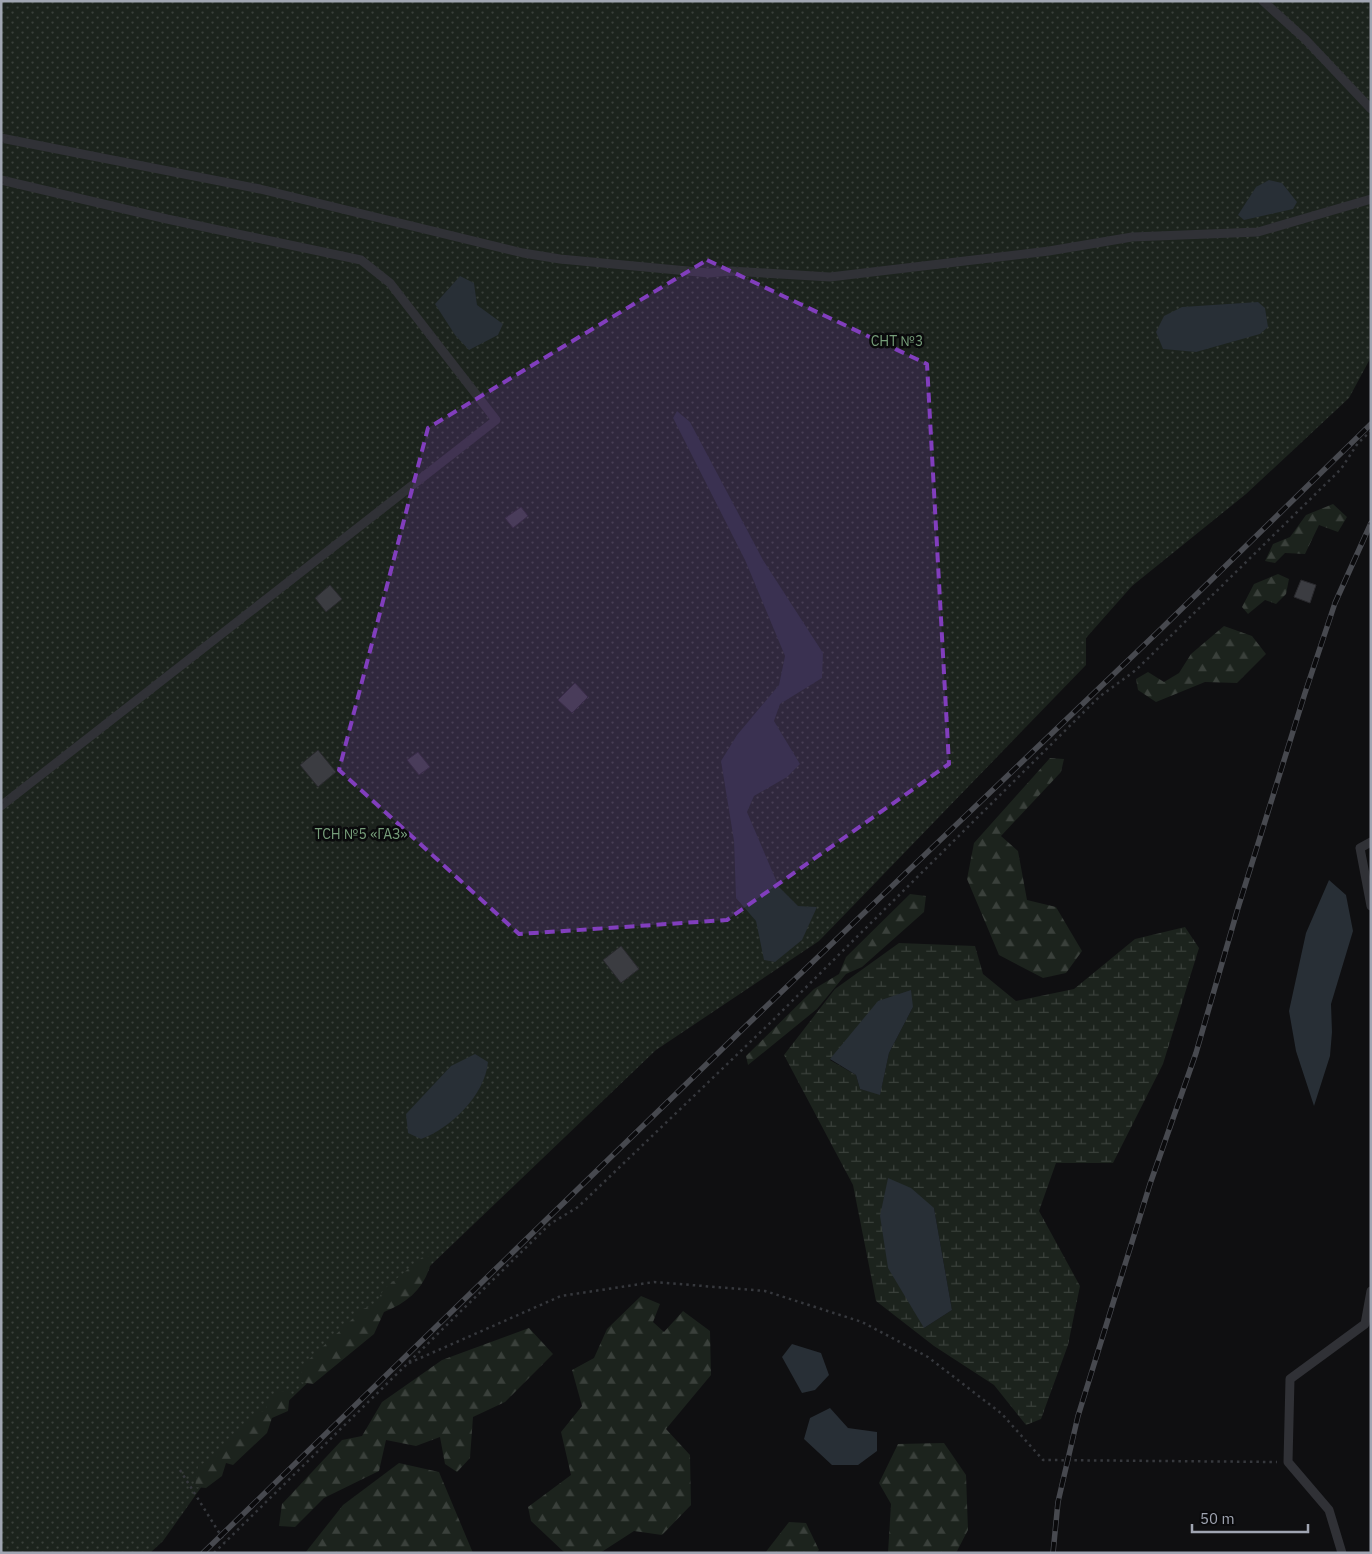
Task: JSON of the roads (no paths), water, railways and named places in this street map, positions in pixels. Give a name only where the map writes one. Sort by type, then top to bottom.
[{"type":"lane","points":[[1263,1],[1304,38],[1371,109]]},
{"type":"lane","points":[[1,138],[260,189],[523,253],[560,259],[709,273],[731,271],[830,277],[1049,251],[1132,237],[1258,232],[1371,199]]},
{"type":"lane","points":[[1,180],[167,219],[361,260],[390,283],[496,420],[1,806]]},
{"type":"lane","points":[[1371,842],[1360,848],[1371,906]]},
{"type":"lane","points":[[1342,1553],[1329,1510],[1288,1462],[1290,1379],[1365,1324],[1371,1291]]},
{"type":"railway","points":[[203,1553],[749,1023],[1162,628],[1371,424]]},
{"type":"railway","points":[[1053,1553],[1058,1502],[1078,1416],[1150,1184],[1196,1053],[1238,908],[1305,693],[1335,603],[1371,523]]},
{"type":"park label","name":"СНТ №3","points":[[897,341]]},
{"type":"park label","name":"ТСН №5 «ГАЗ»","points":[[361,834]]}]
